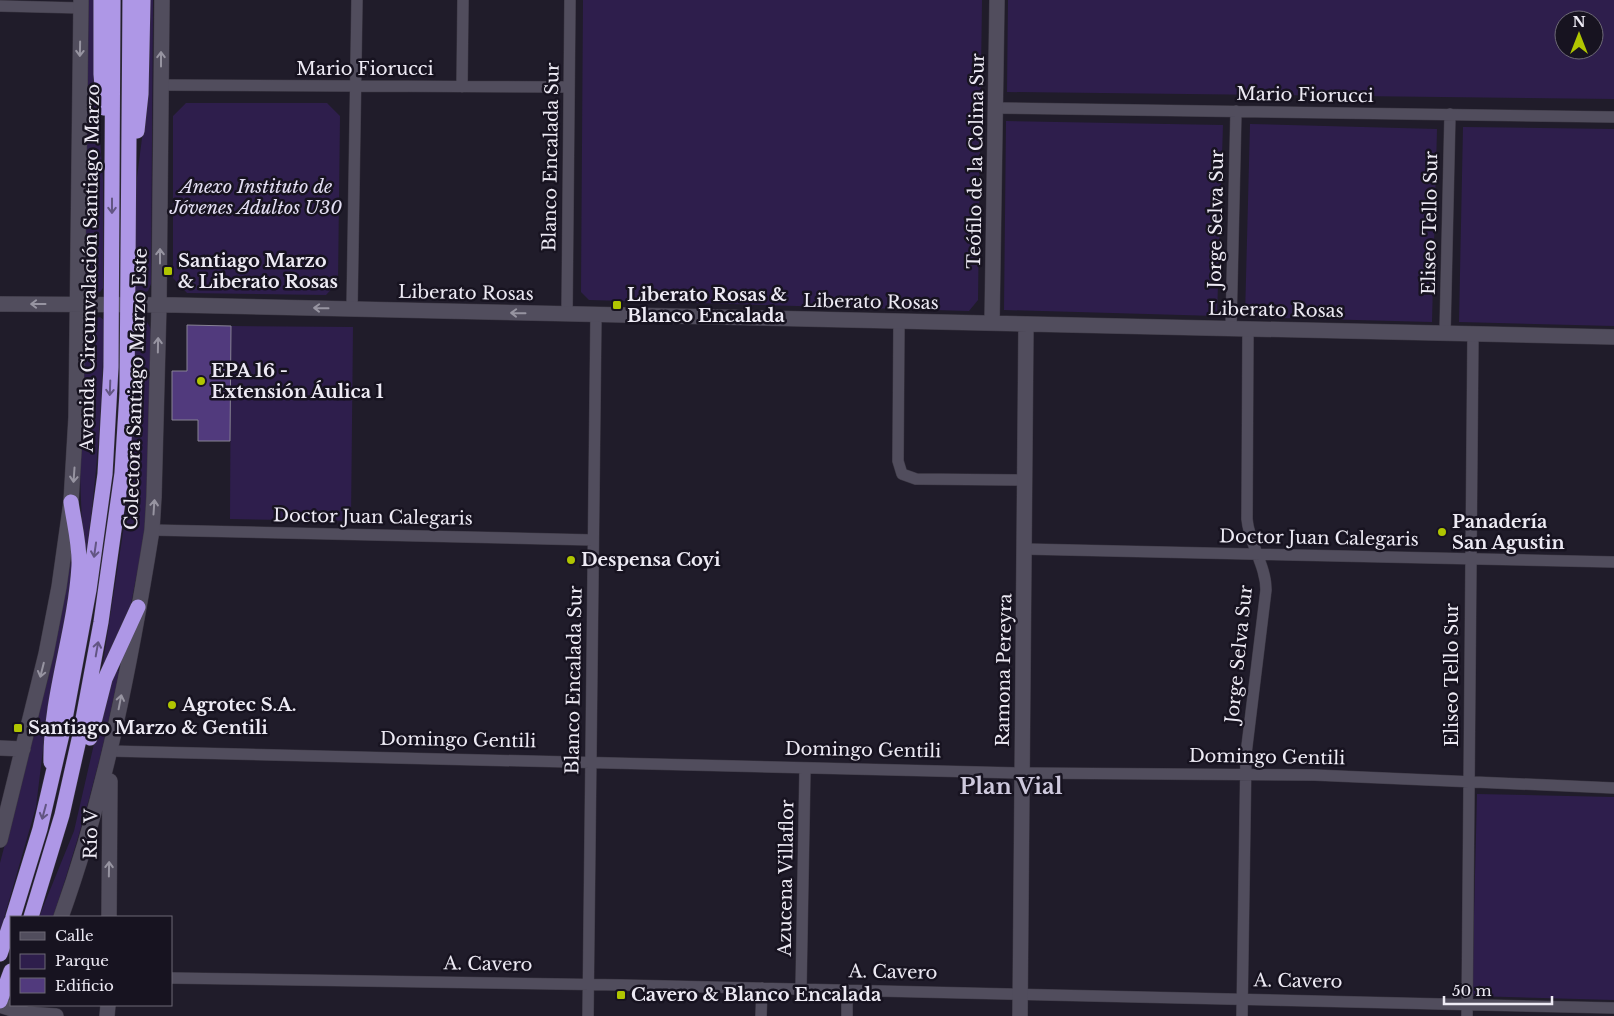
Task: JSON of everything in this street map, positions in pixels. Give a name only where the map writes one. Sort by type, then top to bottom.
[{"type":"highway","points":[[102,0],[101,80],[112,177]]},
{"type":"highway","name":"Avenida Circunvalación Santiago Marzo","points":[[13,916],[51,787],[80,646],[101,504],[109,417],[113,0]]},
{"type":"highway","name":"Avenida Circunvalación Santiago Marzo","points":[[32,916],[68,792],[101,622],[124,455],[127,393],[130,0]]},
{"type":"highway","points":[[128,187],[142,94],[143,0]]},
{"type":"highway","points":[[51,787],[52,726],[72,618],[78,572],[78,550],[71,502]]},
{"type":"highway","points":[[32,916],[72,818],[100,695],[138,608]]},
{"type":"highway","points":[[0,954],[10,925]]},
{"type":"highway","points":[[0,1003],[10,974]]},
{"type":"street","name":"Colectora Santiago Marzo Este","points":[[61,916],[97,810],[152,530],[159,305],[162,0]]},
{"type":"street","points":[[352,309],[357,0]]},
{"type":"street","points":[[462,87],[463,0]]},
{"type":"street","name":"Blanco Encalada Sur","points":[[567,314],[570,0]]},
{"type":"street","name":"Teófilo de la Colina Sur","points":[[992,323],[996,0]]},
{"type":"street","points":[[0,6],[81,4],[76,417],[71,502],[55,610],[0,840]]},
{"type":"street","name":"Mario Fiorucci","points":[[161,85],[569,88]]},
{"type":"street","name":"Mario Fiorucci","points":[[995,108],[1614,116]]},
{"type":"street","name":"Jorge Selva Sur","points":[[1231,328],[1236,111]]},
{"type":"street","name":"Eliseo Tello Sur","points":[[1445,333],[1450,114]]},
{"type":"street","name":"Liberato Rosas","points":[[0,304],[127,304],[1614,336]]},
{"type":"street","name":"Blanco Encalada Sur","points":[[588,1016],[596,314]]},
{"type":"street","points":[[899,321],[898,461],[902,474],[916,479],[1025,480]]},
{"type":"street","name":"Ramona Pereyra","points":[[1020,1016],[1026,324]]},
{"type":"street","name":"Jorge Selva Sur","points":[[1242,1016],[1247,744],[1266,590],[1265,578],[1247,519],[1248,328]]},
{"type":"street","name":"Eliseo Tello Sur","points":[[1467,1016],[1473,334]]},
{"type":"street","name":"Doctor Juan Calegaris","points":[[152,530],[593,540]]},
{"type":"street","name":"Doctor Juan Calegaris","points":[[1024,549],[1614,562]]},
{"type":"street","points":[[0,748],[23,748]]},
{"type":"street","name":"Domingo Gentili","points":[[110,751],[1022,773],[1331,776],[1614,788]]},
{"type":"street","name":"Río V","points":[[108,916],[110,751]]},
{"type":"street","name":"Azucena Villaflor","points":[[801,989],[805,768]]},
{"type":"street","name":"A. Cavero","points":[[172,978],[588,984],[1614,1008]]},
{"type":"street","points":[[761,1016],[762,988]]},
{"type":"street","points":[[847,1016],[848,990]]},
{"type":"street","points":[[10,1006],[56,1016]]},
{"type":"green space","points":[[88,0],[96,0],[96,86],[103,179],[103,288],[100,292],[93,291],[85,282]]},
{"type":"green space","points":[[149,0],[153,0],[151,284],[148,291],[139,294],[136,291],[136,185],[147,99]]},
{"type":"green space","points":[[583,0],[982,0],[978,300],[969,311],[589,300],[581,292]]},
{"type":"green space","points":[[1008,0],[1614,0],[1614,99],[1007,92]]},
{"type":"green space","name":"Anexo Instituto de Jóvenes Adultos U30","points":[[186,103],[327,103],[340,116],[338,282],[326,295],[187,293],[173,278],[173,116]]},
{"type":"green space","points":[[1006,121],[1223,125],[1217,316],[1004,310]]},
{"type":"green space","points":[[1250,124],[1437,129],[1432,322],[1245,317]]},
{"type":"green space","points":[[1463,127],[1614,129],[1614,326],[1459,322]]},
{"type":"green space","points":[[100,317],[104,320],[104,328],[98,441],[90,526],[86,554],[83,554],[80,473],[84,329],[90,320]]},
{"type":"green space","points":[[139,318],[147,322],[152,331],[146,518],[131,604],[102,669],[124,526],[131,466],[136,320]]},
{"type":"green space","points":[[231,326],[353,327],[351,521],[230,519]]},
{"type":"green space","points":[[72,555],[69,601],[45,733],[36,807],[0,932],[0,863],[48,678]]},
{"type":"green space","points":[[116,670],[119,671],[90,795],[53,916],[39,916],[74,831],[102,709]]},
{"type":"green space","points":[[1477,794],[1614,797],[1614,1000],[1472,996]]},
{"type":"building","name":"EPA 16 - Extensión Áulica 1","points":[[187,325],[231,326],[230,441],[198,441],[198,420],[172,420],[172,371],[187,371]]},
{"type":"place","name":"Santiago Marzo & Liberato Rosas","points":[[168,271]]},
{"type":"place","name":"Liberato Rosas & Blanco Encalada","points":[[617,305]]},
{"type":"place","name":"EPA 16 - Extensión Áulica 1","points":[[201,381]]},
{"type":"place","name":"Panadería San Agustin","points":[[1442,532]]},
{"type":"place","name":"Despensa Coyi","points":[[571,560]]},
{"type":"place","name":"Agrotec S.A.","points":[[172,705]]},
{"type":"place","name":"Santiago Marzo & Gentili","points":[[18,728]]},
{"type":"place","name":"Cavero & Blanco Encalada","points":[[621,995]]},
{"type":"district","name":"Plan Vial","points":[[1011,786]]}]
